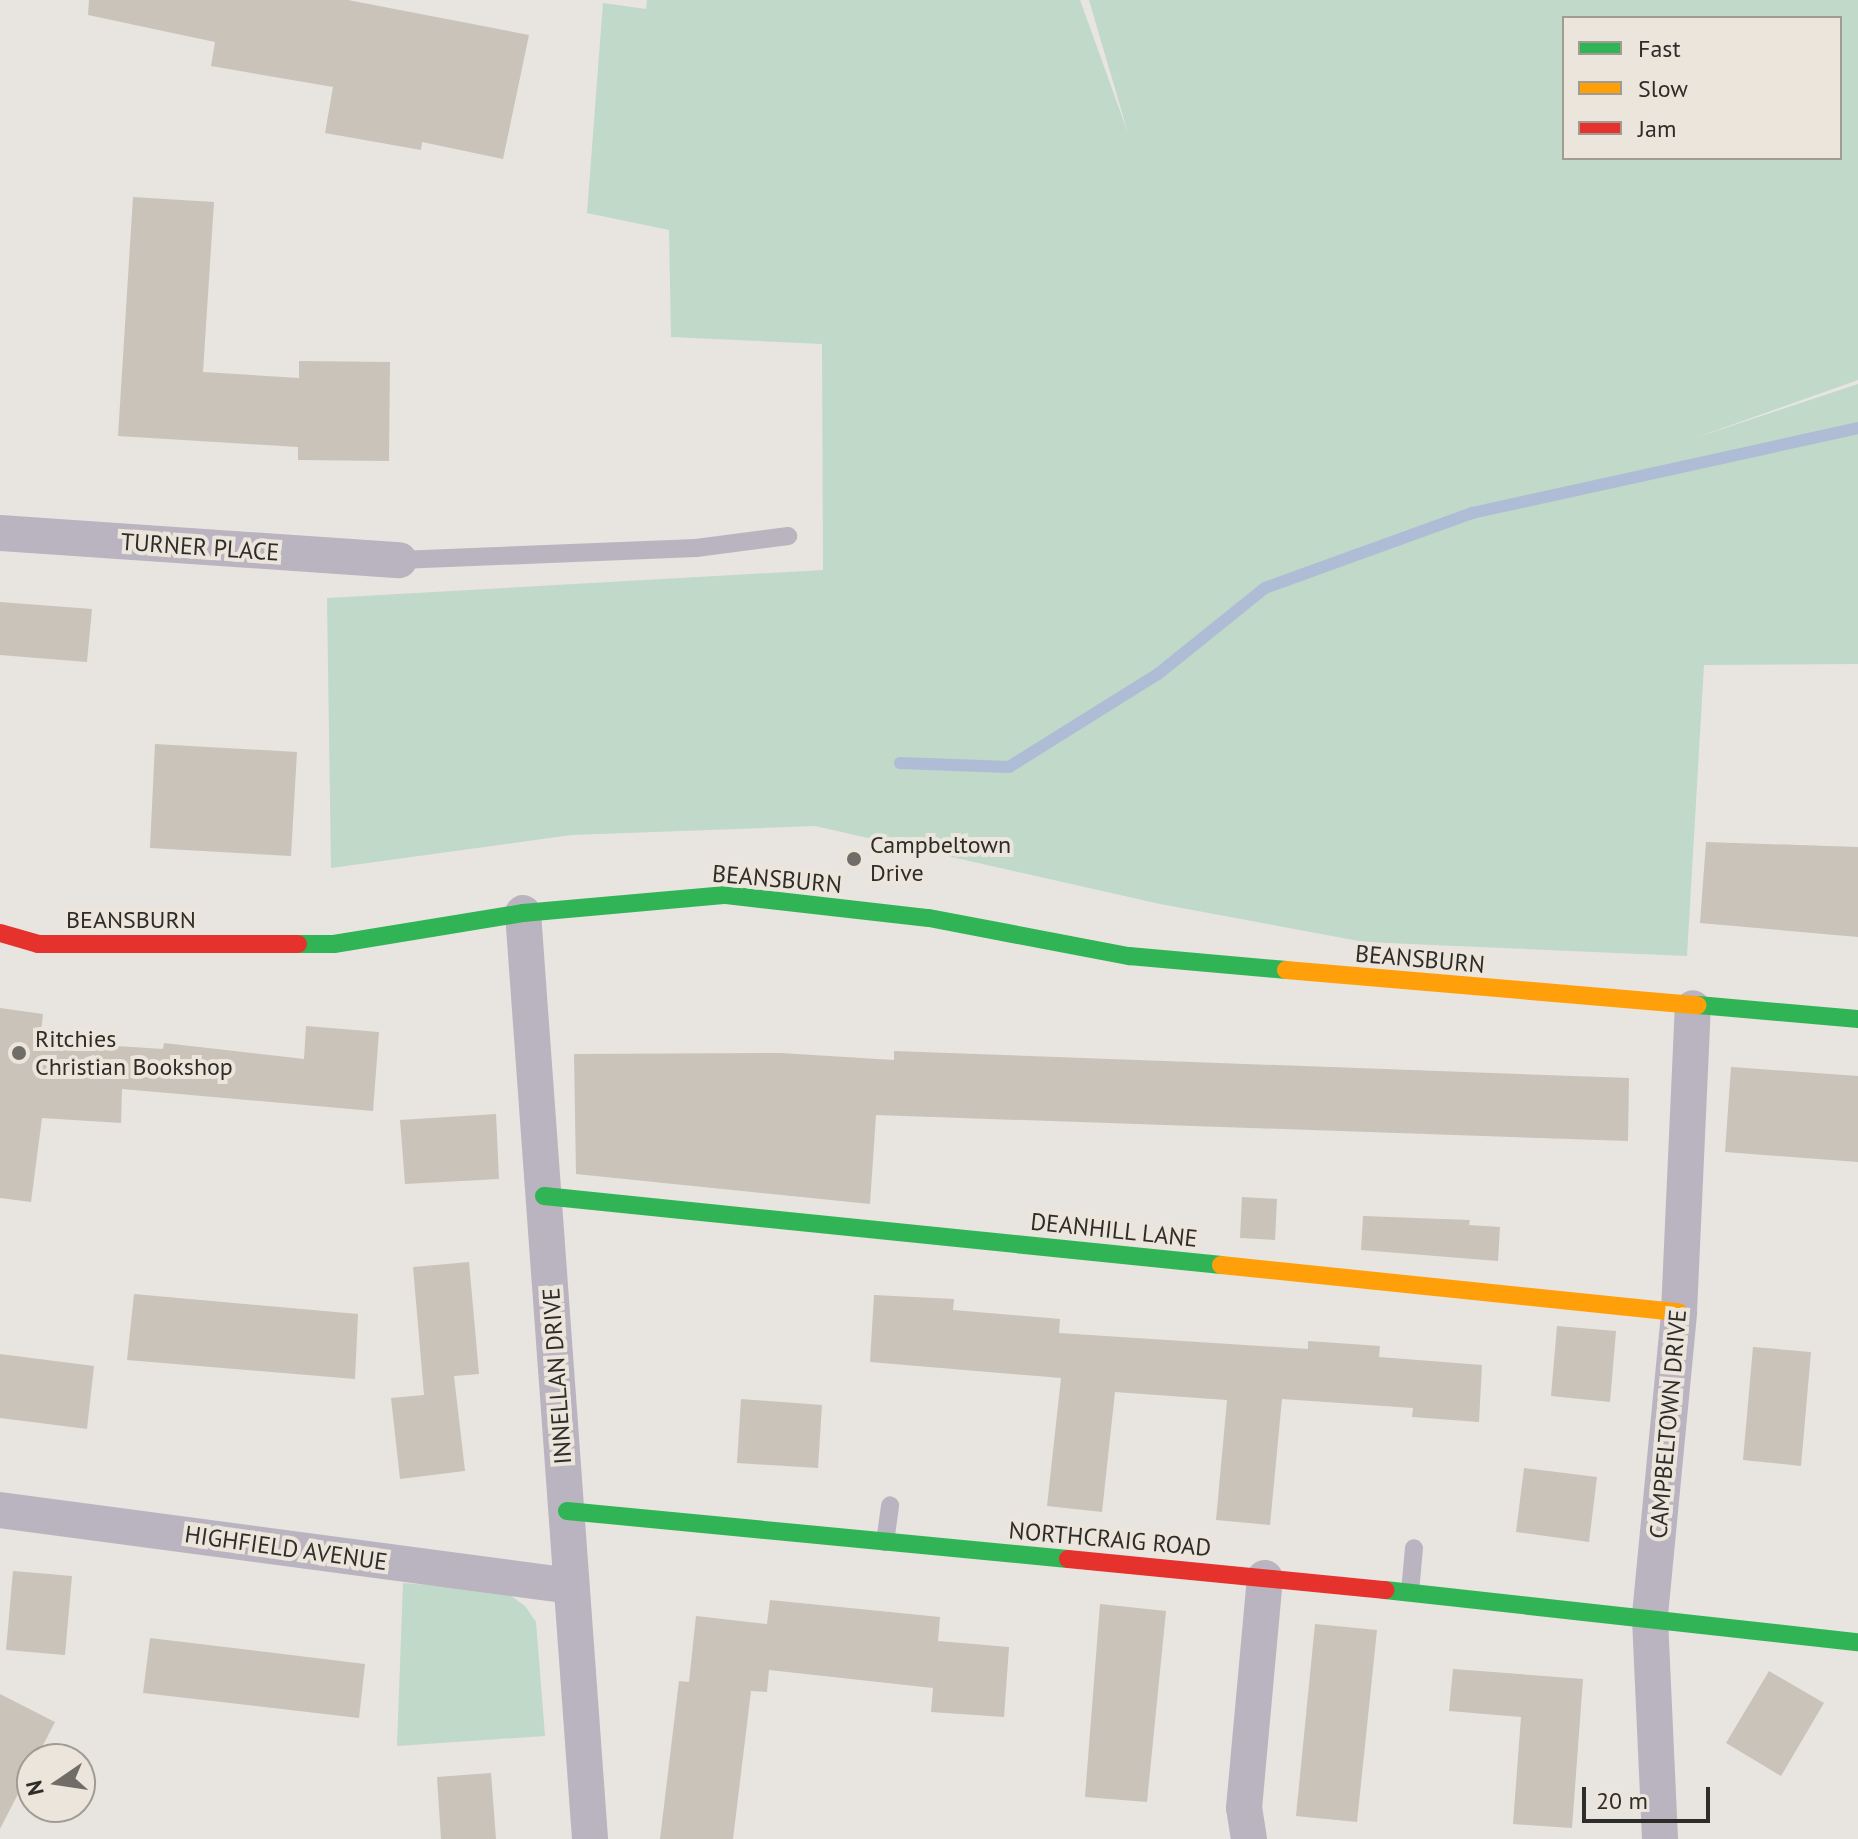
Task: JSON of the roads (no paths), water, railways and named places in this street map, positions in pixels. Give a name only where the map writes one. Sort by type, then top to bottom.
[{"type":"street","name":"TURNER PLACE","points":[[0,533],[399,560]]},
{"type":"street","name":"BEANSBURN","points":[[0,933],[38,944],[334,944],[523,913],[726,895],[929,918],[1129,956],[1693,1008],[1858,1019]]},
{"type":"street","name":"INNELLAN DRIVE","points":[[523,913],[590,1839]]},
{"type":"street","name":"CAMPBELTOWN DRIVE","points":[[1660,1839],[1650,1615],[1679,1312],[1693,1008]]},
{"type":"street","name":"DEANHILL LANE","points":[[544,1196],[1679,1312]]},
{"type":"street","name":"HIGHFIELD AVENUE","points":[[0,1510],[571,1586]]},
{"type":"street","name":"NORTHCRAIG ROAD","points":[[567,1511],[1650,1615],[1858,1642]]},
{"type":"street","points":[[1249,1839],[1244,1808],[1265,1578]]},
{"type":"lane","points":[[399,560],[696,548],[788,536]]},
{"type":"lane","points":[[885,1542],[890,1505]]},
{"type":"lane","points":[[1410,1592],[1414,1548]]},
{"type":"waterway","points":[[900,763],[1009,767],[1158,674],[1265,588],[1472,513],[1858,428]]},
{"type":"place","name":"Campbeltown Drive","points":[[854,859]]},
{"type":"place","name":"Ritchies Christian Bookshop","points":[[19,1053]]}]
